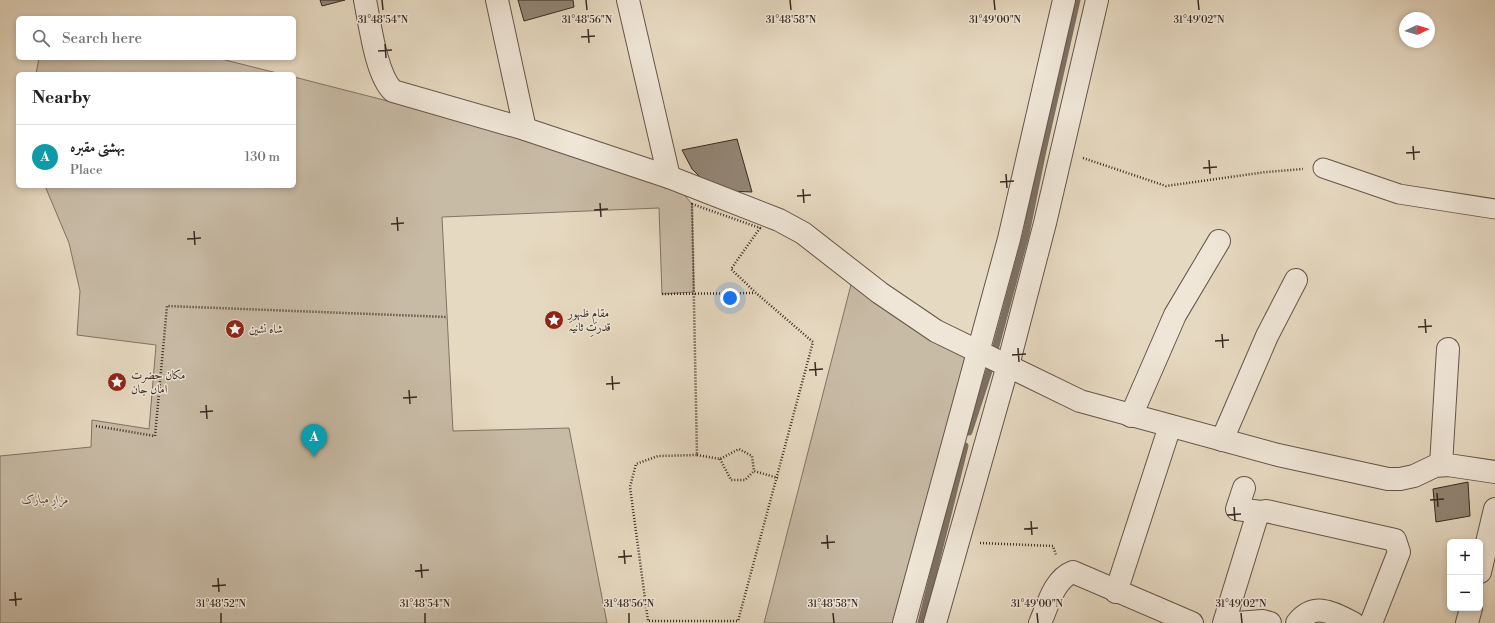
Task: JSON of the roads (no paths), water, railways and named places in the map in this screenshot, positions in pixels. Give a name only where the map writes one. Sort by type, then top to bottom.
[{"type":"street","points":[[365,0],[380,69],[387,85],[393,91],[525,129],[669,177],[791,225],[905,311],[950,340],[977,353],[1008,365],[1080,401],[1131,416],[1318,465],[1388,479],[1400,479],[1414,476],[1440,465],[1448,464],[1495,472]]},
{"type":"street","points":[[497,0],[525,129]]},
{"type":"street","points":[[628,0],[669,177]]},
{"type":"street","points":[[904,623],[977,353],[1010,239],[1064,0]]},
{"type":"street","points":[[935,623],[1008,365],[1046,223],[1097,0]]},
{"type":"street","points":[[1324,168],[1400,194],[1495,209]]},
{"type":"street","points":[[1131,416],[1175,315],[1219,241]]},
{"type":"street","points":[[1222,440],[1266,336],[1296,280]]},
{"type":"street","points":[[1440,465],[1448,349]]},
{"type":"street","points":[[1116,592],[1170,426]]},
{"type":"street","points":[[1244,488],[1237,508],[1261,512],[1270,511],[1395,540],[1399,552],[1371,623]]},
{"type":"street","points":[[1483,559],[1495,509]]},
{"type":"street","points":[[1224,623],[1257,516],[1261,512]]},
{"type":"street","points":[[1040,623],[1058,584],[1065,575],[1073,572],[1116,592],[1192,623]]},
{"type":"street","points":[[1297,623],[1303,616],[1320,610],[1328,611],[1354,623]]},
{"type":"street","points":[[1467,623],[1470,611]]},
{"type":"street","points":[[1236,623],[1263,621],[1270,623]]},
{"type":"waterway","points":[[996,346],[1026,234],[1077,0]]},
{"type":"waterway","points":[[969,432],[989,371]]},
{"type":"waterway","points":[[921,623],[965,446]]},
{"type":"place","name":"مقامِ ظہورِ قدرتِ ثانیہ","points":[[554,320]]},
{"type":"place","name":"شاہ نشین","points":[[235,329]]},
{"type":"place","name":"مکان حضرت اماں جان","points":[[117,382]]},
{"type":"place","name":"بہشتی مقبرہ","points":[[314,457]]},
{"type":"park label","name":"مزارِ مبارک","points":[[45,499]]}]
